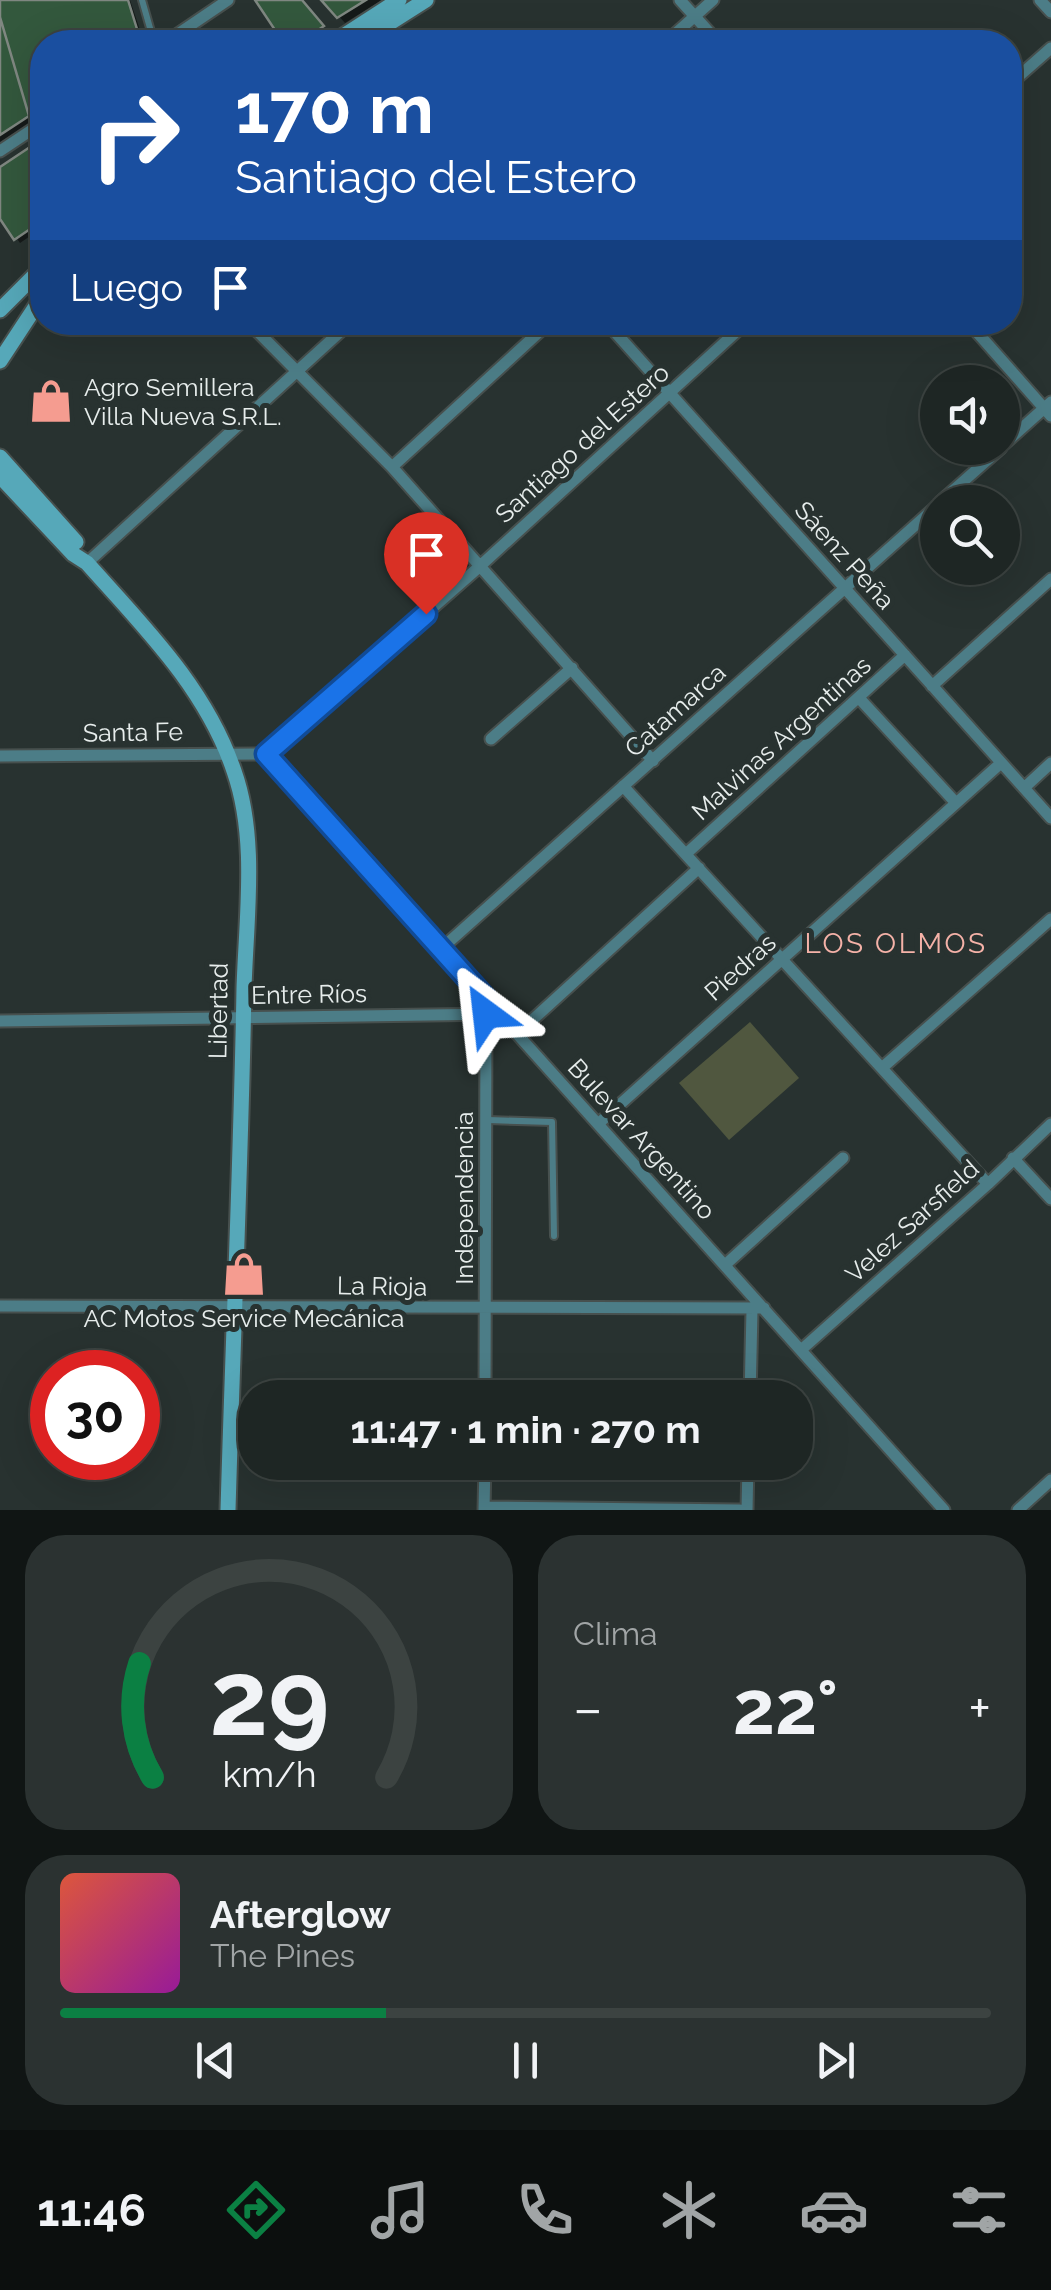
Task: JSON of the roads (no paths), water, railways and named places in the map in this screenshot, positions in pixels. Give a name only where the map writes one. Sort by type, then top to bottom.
[{"type":"main road","points":[[362,30],[399,0]]},
{"type":"main road","points":[[368,30],[426,0]]},
{"type":"main road","points":[[0,310],[30,280]]},
{"type":"main road","points":[[0,361],[30,315]]},
{"type":"main road","name":"Libertad","points":[[0,457],[80,546],[87,563]]},
{"type":"main road","name":"Libertad","points":[[1,478],[73,554],[87,563],[184,674],[207,708],[228,752],[243,802],[247,840],[244,1017],[228,1510]]},
{"type":"street","points":[[184,30],[228,0]]},
{"type":"street","points":[[680,0],[707,30]]},
{"type":"street","points":[[679,30],[712,0]]},
{"type":"street","points":[[1040,0],[1051,12]]},
{"type":"street","points":[[1022,73],[1051,48]]},
{"type":"street","points":[[0,150],[30,131]]},
{"type":"street","points":[[260,335],[392,467],[652,760]]},
{"type":"street","points":[[87,563],[336,335]]},
{"type":"street","points":[[392,467],[536,335]]},
{"type":"street","name":"Sáenz Peña","points":[[618,335],[1051,818]]},
{"type":"street","name":"Santiago del Estero","points":[[266,754],[479,567],[733,335]]},
{"type":"street","points":[[980,335],[1049,409]]},
{"type":"street","name":"Catamarca","points":[[1020,432],[1049,409]]},
{"type":"street","name":"Catamarca","points":[[960,485],[982,465]]},
{"type":"street","name":"Catamarca","points":[[440,948],[920,521]]},
{"type":"street","points":[[932,686],[1051,579]]},
{"type":"street","name":"Malvinas Argentinas","points":[[687,853],[905,655]]},
{"type":"street","points":[[491,739],[572,668]]},
{"type":"street","points":[[859,698],[956,804]]},
{"type":"street","points":[[266,754],[440,948]]},
{"type":"street","name":"Santa Fe","points":[[0,756],[266,754]]},
{"type":"street","name":"Piedras","points":[[598,1124],[1001,763]]},
{"type":"street","points":[[1024,788],[1051,763]]},
{"type":"street","points":[[623,786],[988,1184]]},
{"type":"street","points":[[518,1034],[699,868]]},
{"type":"street","points":[[883,1067],[1051,919]]},
{"type":"street","name":"Independencia","points":[[440,948],[486,999],[493,1014],[486,1120],[485,1380]]},
{"type":"street","name":"Entre Ríos","points":[[0,1021],[493,1014]]},
{"type":"street","name":"Bulevar Argentino","points":[[493,1014],[518,1034],[724,1265],[758,1309],[801,1350],[944,1510]]},
{"type":"street","name":"Velez Sarsfield","points":[[801,1350],[1051,1124]]},
{"type":"street","points":[[724,1265],[843,1158]]},
{"type":"street","points":[[1014,1158],[1051,1200]]},
{"type":"street","name":"La Rioja","points":[[0,1306],[758,1309]]},
{"type":"street","points":[[752,1380],[758,1309]]},
{"type":"street","points":[[484,1480],[484,1508],[743,1510],[746,1480]]},
{"type":"street","points":[[1018,1510],[1051,1480]]},
{"type":"lane","points":[[142,0],[151,30]]},
{"type":"lane","points":[[486,1120],[552,1122],[554,1236]]},
{"type":"place","name":"Agro Semillera Villa Nueva S.R.L.","points":[[51,401]]},
{"type":"place","name":"AC Motos Service Mecánica","points":[[244,1274]]},
{"type":"district","name":"LOS OLMOS","points":[[896,943]]}]
